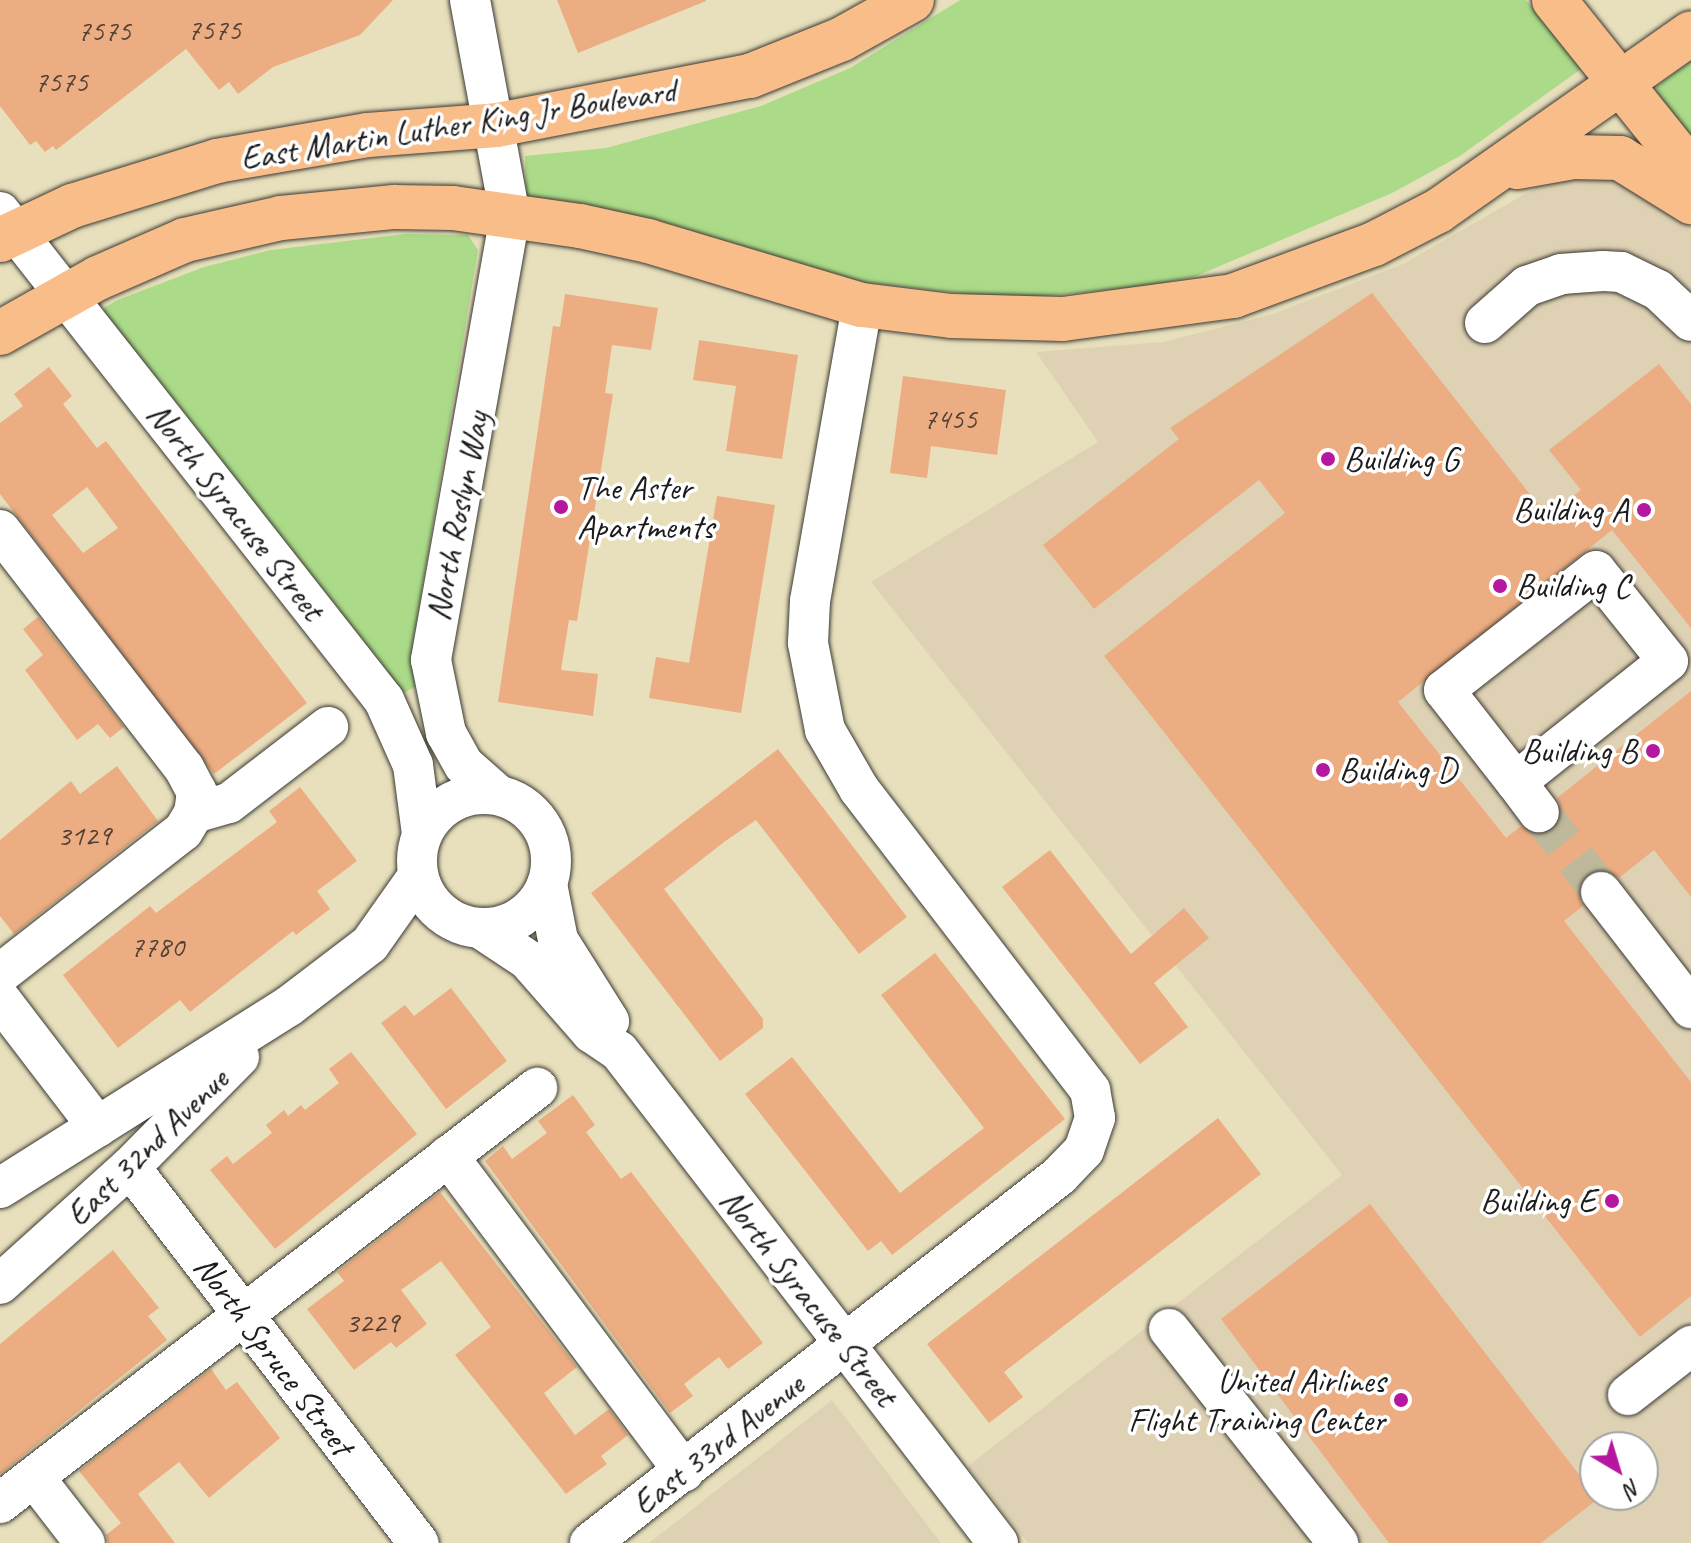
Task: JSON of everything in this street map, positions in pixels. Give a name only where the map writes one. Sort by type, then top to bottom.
[{"type":"main road","name":"East Martin Luther King Jr Boulevard","points":[[5,228],[217,161],[368,135],[497,125],[750,76],[842,39],[912,0]]},
{"type":"main road","points":[[1554,0],[1691,171]]},
{"type":"main road","name":"East Martin Luther King Jr Boulevard","points":[[0,333],[66,295],[171,245],[281,218],[394,207],[510,216],[648,241],[862,305],[951,316],[1063,319],[1233,296],[1374,244],[1503,170],[1691,33]]},
{"type":"main road","points":[[1503,170],[1573,157],[1620,158],[1691,202]]},
{"type":"street","name":"North Roslyn Way","points":[[470,0],[497,125],[510,216],[431,660],[446,733],[464,765],[498,795]]},
{"type":"street","name":"North Syracuse Street","points":[[5,228],[66,295],[384,700],[413,765],[422,834]]},
{"type":"street","points":[[1485,323],[1527,286],[1561,274],[1603,271],[1621,272],[1658,290],[1691,321]]},
{"type":"street","name":"East 33rd Avenue","points":[[590,1543],[1059,1176],[1084,1150],[1095,1118],[1090,1090],[859,789],[825,730],[808,643],[810,601],[862,305]]},
{"type":"street","points":[[0,530],[184,768],[197,792],[194,813],[183,831],[0,974]]},
{"type":"street","points":[[1596,571],[1668,661],[1527,797],[1444,690],[1596,571]]},
{"type":"street","points":[[194,813],[229,803],[328,727]]},
{"type":"street","points":[[498,795],[528,811],[548,838],[552,861],[547,884],[521,917],[464,924],[426,896],[418,876],[422,834],[453,801],[498,795]]},
{"type":"street","name":"East 32nd Avenue","points":[[0,1188],[289,1006],[370,944],[418,876]]},
{"type":"street","name":"North Syracuse Street","points":[[547,884],[558,940],[611,1024],[619,1051]]},
{"type":"street","points":[[1601,892],[1691,1008]]},
{"type":"street","name":"North Syracuse Street","points":[[464,924],[528,960],[592,1033],[619,1051],[998,1543]]},
{"type":"street","name":"East 32nd Avenue","points":[[370,944],[464,924]]},
{"type":"street","points":[[0,999],[98,1127]]},
{"type":"street","name":"East 32nd Avenue","points":[[0,1284],[130,1167],[289,1006]]},
{"type":"street","points":[[0,1503],[537,1088]]},
{"type":"street","points":[[448,1156],[684,1471]]},
{"type":"street","name":"North Spruce Street","points":[[130,1167],[418,1543]]},
{"type":"street","points":[[1169,1329],[1338,1543]]},
{"type":"street","points":[[1628,1395],[1691,1346]]},
{"type":"street","points":[[34,1477],[85,1543]]},
{"type":"shaded area","name":"United Airlines Flight Training Center","points":[[1599,169],[1672,204],[1691,229],[1691,1543],[1028,1543],[968,1466],[1342,1175],[871,582],[1098,442],[1036,352],[1163,342],[1273,314],[1403,264],[1549,180]]},
{"type":"shaded area","points":[[832,1400],[941,1543],[649,1543]]},
{"type":"green space","points":[[960,0],[1526,0],[1581,69],[1460,156],[1392,193],[1194,277],[1146,286],[1035,297],[975,295],[845,280],[526,196],[525,156],[606,148],[761,106],[850,68]]},
{"type":"green space","points":[[1691,60],[1691,138],[1656,94],[1657,86]]},
{"type":"green space","points":[[405,234],[468,235],[478,250],[414,638],[419,685],[399,695],[103,314],[105,307],[120,299],[204,267],[271,250]]},
{"type":"building","points":[[0,0],[393,0],[360,35],[273,67],[238,94],[229,82],[219,90],[186,49],[56,150],[53,146],[45,152],[36,141],[30,145],[0,106]]},
{"type":"building","points":[[557,0],[706,0],[706,1],[578,53]]},
{"type":"building","points":[[1372,293],[1547,516],[1581,490],[1549,450],[1659,364],[1691,404],[1691,628],[1612,530],[1398,702],[1506,838],[1521,826],[1541,835],[1554,830],[1562,810],[1557,798],[1691,691],[1691,897],[1654,850],[1619,878],[1599,869],[1586,874],[1578,894],[1583,906],[1564,921],[1691,1082],[1691,1296],[1640,1337],[1104,656],[1285,513],[1259,480],[1094,609],[1043,545],[1179,439],[1170,428]]},
{"type":"building","name":"The Aster Apartments","points":[[565,294],[658,308],[651,350],[612,345],[605,393],[613,394],[577,621],[569,620],[561,670],[598,674],[593,716],[498,702],[553,326],[560,327]]},
{"type":"building","name":"The Aster Apartments","points":[[699,340],[798,355],[782,459],[726,451],[736,386],[693,380]]},
{"type":"building","points":[[49,367],[72,396],[63,404],[97,448],[106,441],[307,703],[214,774],[0,494],[0,423],[23,406],[14,394]],"holes":[[[87,487],[118,528],[83,553],[52,515]]]},
{"type":"building","points":[[903,376],[1006,390],[997,455],[931,446],[927,478],[890,473]]},
{"type":"building","name":"The Aster Apartments","points":[[717,496],[775,505],[741,713],[649,698],[656,657],[689,663]]},
{"type":"building","points":[[38,617],[124,727],[110,738],[98,724],[77,740],[25,670],[43,655],[23,629]]},
{"type":"building","points":[[778,749],[907,917],[859,954],[756,820],[724,842],[664,889],[763,1019],[763,1028],[720,1061],[591,893]]},
{"type":"building","points":[[117,766],[158,821],[14,934],[0,916],[0,840],[71,781],[80,794]]},
{"type":"building","points":[[300,787],[357,861],[317,891],[330,909],[296,935],[293,931],[190,1012],[180,1000],[118,1048],[63,975],[150,906],[156,913],[277,822],[269,811]]},
{"type":"building","points":[[1050,850],[1131,954],[1184,908],[1209,938],[1154,983],[1188,1027],[1140,1064],[1002,887]]},
{"type":"building","points":[[935,953],[1065,1119],[892,1255],[881,1241],[868,1251],[745,1094],[792,1057],[900,1193],[984,1128],[881,995]]},
{"type":"building","points":[[451,988],[507,1061],[446,1109],[381,1023],[405,1005],[414,1016]]},
{"type":"building","points":[[351,1052],[417,1134],[275,1249],[210,1170],[227,1156],[233,1164],[272,1133],[266,1125],[284,1110],[288,1116],[301,1105],[305,1110],[339,1083],[329,1069]]},
{"type":"building","points":[[573,1095],[595,1125],[586,1132],[621,1179],[631,1172],[763,1343],[728,1369],[719,1357],[684,1384],[693,1396],[670,1413],[485,1161],[503,1146],[512,1159],[547,1133],[538,1121]]},
{"type":"building","points":[[1218,1118],[1261,1174],[1004,1372],[1023,1397],[989,1423],[927,1344]]},
{"type":"building","points":[[440,1192],[577,1367],[544,1393],[575,1435],[609,1409],[628,1435],[601,1456],[607,1464],[566,1494],[455,1355],[491,1327],[441,1261],[401,1290],[427,1324],[396,1348],[391,1342],[354,1370],[307,1309],[344,1281],[337,1272]]},
{"type":"building","name":"United Airlines Flight Training Center","points":[[1370,1204],[1579,1474],[1579,1511],[1582,1511],[1541,1543],[1389,1543],[1221,1319]]},
{"type":"building","points":[[113,1250],[159,1308],[148,1316],[167,1340],[0,1474],[0,1344]]},
{"type":"building","points":[[211,1369],[226,1390],[237,1382],[280,1438],[209,1498],[179,1462],[138,1494],[175,1543],[108,1543],[106,1535],[121,1523],[79,1471]]},
{"type":"tunnel","points":[[1539,812],[1601,892]]},
{"type":"place","name":"Building G","points":[[1328,459]]},
{"type":"place","name":"The Aster Apartments","points":[[561,507]]},
{"type":"place","name":"Building A","points":[[1644,510]]},
{"type":"place","name":"Building C","points":[[1500,586]]},
{"type":"place","name":"Building B","points":[[1653,751]]},
{"type":"place","name":"Building D","points":[[1323,770]]},
{"type":"place","name":"Building E","points":[[1612,1201]]},
{"type":"place","name":"United Airlines Flight Training Center","points":[[1401,1400]]}]
